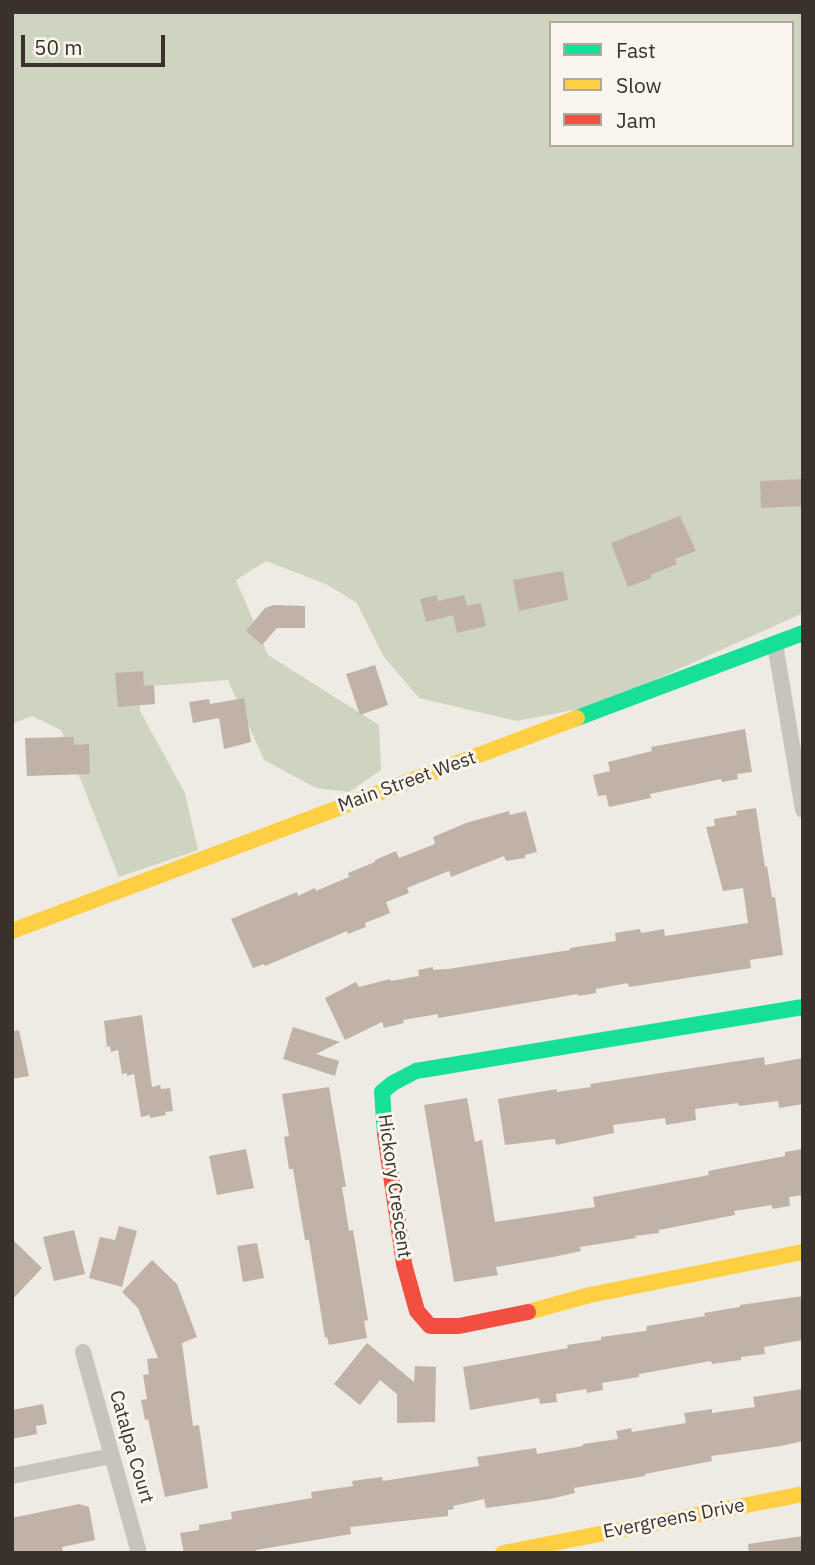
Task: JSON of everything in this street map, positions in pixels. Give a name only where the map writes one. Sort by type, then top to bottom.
[{"type":"street","name":"Main Street West","points":[[12,932],[56,913],[803,633]]},
{"type":"street","points":[[775,644],[803,810]]},
{"type":"street","name":"Hickory Crescent","points":[[803,1007],[416,1071],[382,1092],[382,1114],[404,1264],[417,1311],[430,1326],[459,1326],[500,1319],[590,1295],[803,1252]]},
{"type":"street","name":"Catalpa Court","points":[[83,1352],[139,1553]]},
{"type":"street","points":[[12,1476],[111,1456]]},
{"type":"street","name":"Evergreens Drive","points":[[503,1553],[803,1494]]},
{"type":"green space","points":[[12,12],[803,12],[803,613],[599,705],[517,721],[419,698],[384,657],[357,603],[326,584],[266,561],[236,580],[268,655],[379,725],[381,770],[349,792],[316,788],[264,760],[228,680],[151,686],[139,694],[140,711],[185,793],[198,850],[119,877],[61,730],[32,716],[12,724]]},
{"type":"building","points":[[803,479],[803,506],[761,508],[760,481]]},
{"type":"building","points":[[680,516],[696,551],[675,559],[677,564],[650,575],[652,578],[628,587],[611,543]]},
{"type":"building","points":[[563,571],[568,600],[519,611],[513,580]]},
{"type":"building","points":[[437,595],[438,601],[464,595],[467,606],[481,603],[486,626],[457,633],[453,615],[426,622],[420,599]]},
{"type":"building","points":[[273,605],[305,606],[305,628],[277,628],[262,645],[246,631],[265,608]]},
{"type":"building","points":[[375,665],[388,705],[360,715],[346,674]]},
{"type":"building","points":[[143,671],[144,686],[154,685],[155,704],[118,707],[115,673]]},
{"type":"building","points":[[244,698],[251,742],[224,749],[219,718],[193,723],[189,702],[209,699],[210,704]]},
{"type":"building","points":[[745,729],[752,772],[737,774],[738,779],[722,782],[721,779],[650,794],[651,798],[609,807],[606,795],[598,796],[593,775],[610,771],[608,762],[652,751],[651,747]]},
{"type":"building","points":[[74,737],[74,745],[89,744],[90,774],[27,776],[25,738]]},
{"type":"building","points":[[756,808],[765,867],[767,866],[772,897],[775,897],[783,955],[750,960],[751,968],[629,987],[628,983],[596,989],[596,993],[438,1018],[438,1014],[403,1020],[404,1023],[384,1028],[382,1022],[345,1040],[325,998],[356,982],[359,987],[390,979],[419,976],[418,970],[433,967],[433,970],[448,969],[570,950],[616,941],[615,933],[640,929],[641,933],[664,929],[665,936],[748,923],[743,888],[723,891],[706,827],[715,826],[714,819],[737,815],[736,811]]},
{"type":"building","points":[[509,811],[510,815],[526,811],[537,852],[525,855],[525,858],[506,861],[504,856],[451,877],[449,871],[407,888],[409,893],[386,902],[390,913],[365,923],[366,927],[348,934],[347,931],[265,966],[264,964],[253,968],[231,919],[297,892],[298,896],[315,888],[316,891],[349,877],[348,873],[396,851],[399,858],[435,844],[433,837],[466,823]]},
{"type":"building","points":[[142,1015],[152,1087],[160,1085],[161,1089],[170,1088],[173,1111],[150,1118],[150,1115],[141,1117],[134,1074],[122,1074],[118,1050],[111,1052],[110,1046],[107,1047],[104,1021]]},
{"type":"building","points":[[293,1027],[340,1042],[316,1054],[339,1061],[335,1076],[283,1059]]},
{"type":"building","points":[[19,1030],[29,1076],[12,1079],[12,1031]]},
{"type":"building","points":[[764,1057],[765,1065],[803,1058],[803,1104],[779,1108],[778,1101],[739,1106],[738,1103],[695,1109],[696,1120],[666,1125],[665,1118],[613,1125],[614,1133],[556,1145],[555,1139],[505,1145],[498,1099],[557,1089],[557,1092],[591,1087],[590,1084]]},
{"type":"building","points":[[329,1087],[346,1187],[342,1187],[349,1231],[353,1230],[368,1320],[364,1321],[367,1338],[329,1345],[327,1337],[325,1338],[309,1240],[305,1240],[293,1169],[289,1169],[284,1137],[289,1136],[282,1094]]},
{"type":"building","points":[[467,1098],[475,1142],[482,1140],[495,1222],[595,1207],[593,1197],[709,1175],[708,1171],[785,1156],[785,1152],[803,1149],[803,1195],[789,1197],[790,1206],[772,1209],[772,1205],[734,1211],[735,1215],[659,1230],[659,1233],[580,1247],[581,1251],[496,1267],[498,1275],[454,1282],[424,1105]]},
{"type":"building","points":[[246,1149],[254,1188],[217,1195],[209,1156]]},
{"type":"building","points":[[119,1226],[137,1231],[122,1287],[89,1278],[100,1237],[115,1240]]},
{"type":"building","points":[[74,1230],[85,1274],[54,1281],[43,1237]]},
{"type":"building","points":[[12,1239],[42,1268],[12,1300]]},
{"type":"building","points":[[257,1243],[264,1278],[243,1282],[237,1246]]},
{"type":"building","points":[[152,1260],[177,1284],[197,1337],[182,1343],[193,1426],[199,1425],[208,1488],[165,1497],[148,1419],[145,1420],[141,1400],[147,1399],[143,1375],[149,1374],[147,1359],[158,1358],[138,1308],[122,1292]]},
{"type":"building","points":[[803,1296],[803,1340],[764,1347],[765,1354],[741,1357],[741,1360],[712,1364],[711,1361],[639,1374],[639,1377],[602,1383],[603,1390],[587,1393],[586,1389],[556,1394],[557,1402],[540,1404],[539,1398],[470,1410],[463,1367],[568,1348],[567,1345],[601,1340],[601,1337],[646,1331],[647,1326],[705,1316],[704,1313],[740,1305]]},
{"type":"building","points":[[367,1343],[414,1382],[415,1366],[436,1367],[435,1422],[397,1423],[397,1394],[380,1380],[360,1405],[334,1384]]},
{"type":"building","points":[[803,1389],[803,1441],[711,1456],[712,1461],[574,1488],[575,1493],[550,1499],[486,1508],[484,1499],[453,1506],[454,1509],[448,1510],[448,1516],[350,1527],[351,1534],[256,1550],[257,1553],[184,1553],[180,1533],[199,1530],[199,1525],[232,1519],[231,1512],[312,1498],[311,1492],[353,1486],[352,1481],[382,1477],[383,1481],[479,1466],[477,1457],[536,1448],[537,1454],[618,1439],[616,1431],[631,1428],[632,1432],[686,1423],[684,1413],[712,1409],[712,1413],[755,1407],[753,1397]]},
{"type":"building","points":[[43,1404],[47,1424],[36,1426],[37,1434],[12,1439],[12,1410]]},
{"type":"building","points":[[79,1504],[89,1507],[95,1540],[62,1547],[63,1553],[12,1553],[12,1518]]},
{"type":"building","points":[[803,1536],[803,1553],[749,1553],[748,1544]]},
{"type":"traffic: fast","points":[[577,718],[803,633]]},
{"type":"traffic: fast","points":[[385,1134],[382,1092],[416,1071],[803,1007]]},
{"type":"traffic: slow","points":[[12,931],[577,718]]},
{"type":"traffic: slow","points":[[528,1312],[590,1295],[803,1252]]},
{"type":"traffic: slow","points":[[503,1553],[803,1494]]},
{"type":"traffic: jam","points":[[385,1134],[404,1264],[417,1311],[430,1326],[459,1326],[528,1312]]}]
